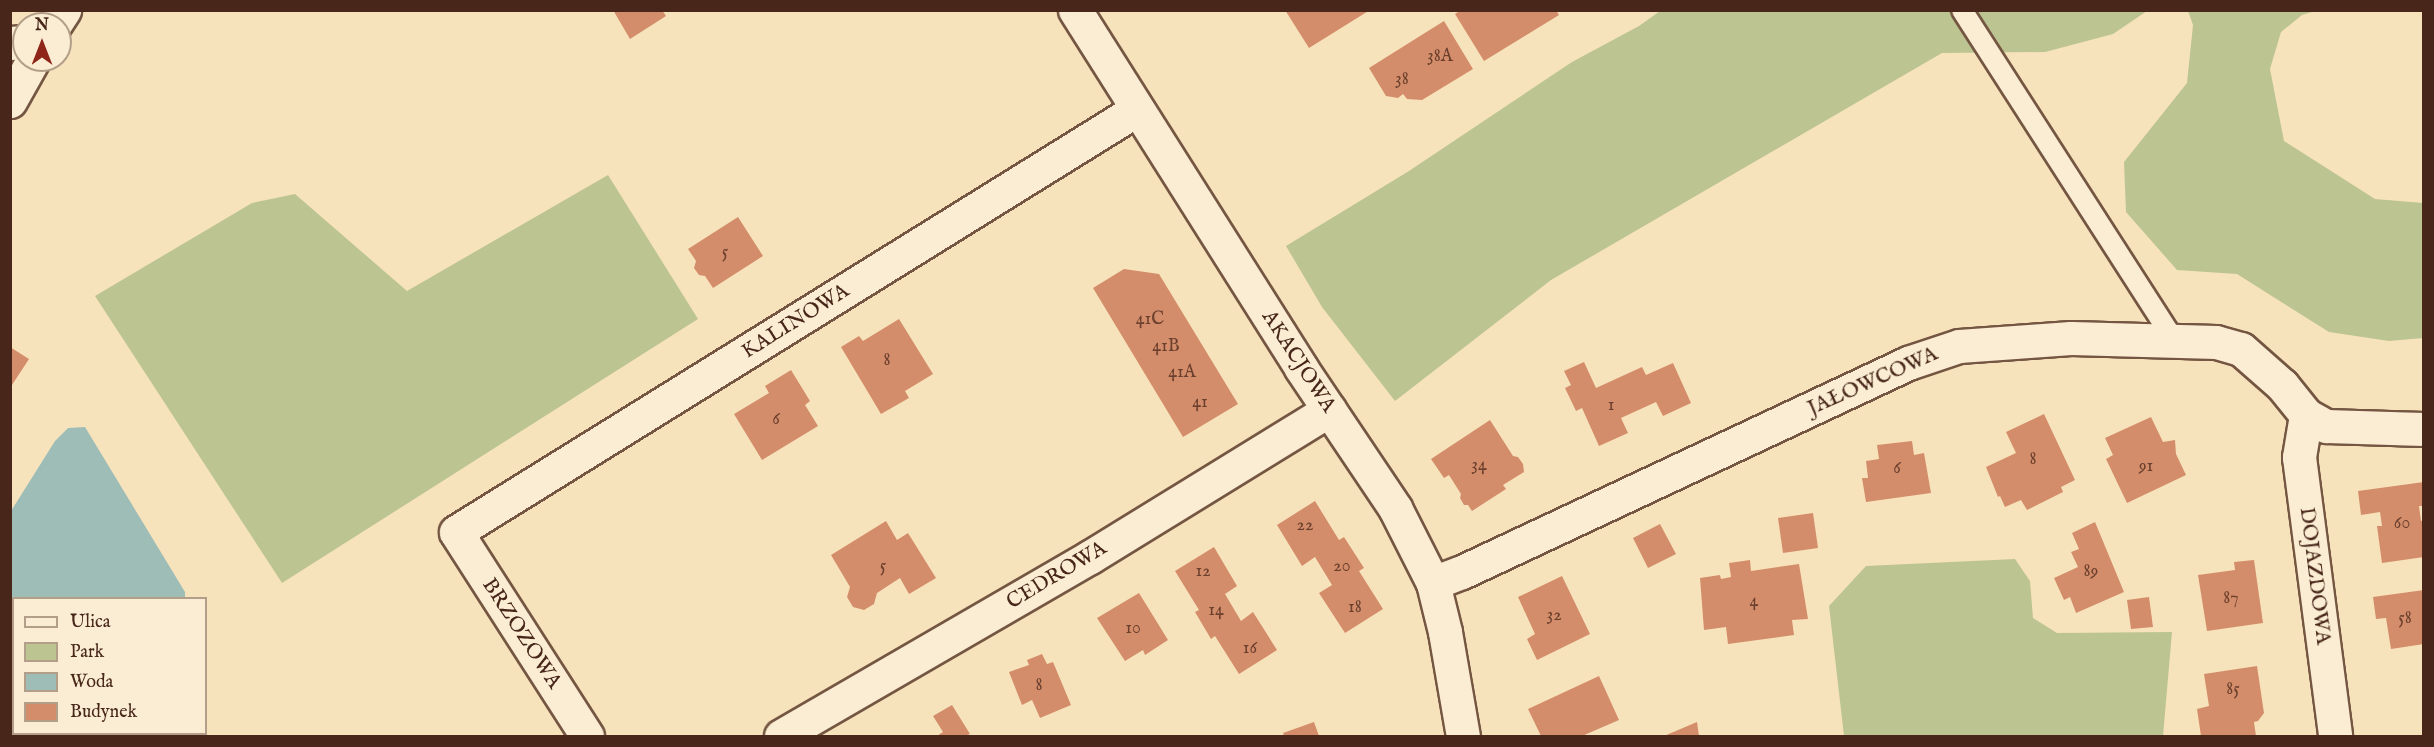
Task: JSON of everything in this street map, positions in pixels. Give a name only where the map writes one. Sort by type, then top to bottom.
[{"type":"street","name":"AKACJOWA","points":[[1075,10],[1136,110],[1329,410],[1395,508],[1433,582],[1445,632],[1463,736]]},
{"type":"street","points":[[10,101],[26,72]]},
{"type":"street","name":"KALINOWA","points":[[456,532],[1136,110]]},
{"type":"street","name":"JAŁOWCOWA","points":[[1433,582],[1462,572],[1908,363],[1959,346],[2072,338],[2173,339],[2216,342],[2241,349],[2282,385],[2306,415],[2326,426],[2424,429]]},
{"type":"street","name":"CEDROWA","points":[[781,736],[1141,526],[1329,410]]},
{"type":"street","name":"DOJAZDOWA","points":[[2306,415],[2299,457],[2335,736]]},
{"type":"street","name":"BRZOZOWA","points":[[456,532],[586,736]]},
{"type":"lane","points":[[1962,10],[2173,339]]},
{"type":"green space","points":[[1660,11],[2147,11],[2113,34],[2045,52],[1942,53],[1551,280],[1395,401],[1322,307],[1286,246],[1409,171],[1572,62],[1639,26]]},
{"type":"green space","points":[[2188,11],[2315,11],[2302,15],[2281,32],[2270,69],[2284,141],[2375,199],[2423,203],[2423,338],[2389,341],[2329,332],[2237,274],[2177,270],[2126,212],[2124,162],[2187,83],[2193,25]]},
{"type":"green space","points":[[608,175],[698,319],[282,583],[95,296],[252,203],[295,194],[407,291]]},
{"type":"green space","points":[[2015,559],[2030,581],[2033,618],[2057,633],[2172,632],[2163,736],[1844,736],[1829,606],[1866,566]]},
{"type":"water","points":[[85,427],[185,592],[185,597],[12,597],[12,652],[10,651],[11,511],[55,441],[68,428]]},
{"type":"building","points":[[613,10],[662,10],[666,16],[630,39]]},
{"type":"building","points":[[1285,10],[1370,10],[1309,48]]},
{"type":"building","points":[[1461,10],[1556,10],[1559,15],[1484,61],[1455,14]]},
{"type":"building","points":[[1444,21],[1473,69],[1422,100],[1407,99],[1403,94],[1398,98],[1386,96],[1369,68]]},
{"type":"building","points":[[738,217],[763,256],[713,288],[705,276],[699,275],[694,268],[696,261],[688,249]]},
{"type":"building","points":[[1124,269],[1159,274],[1238,404],[1183,437],[1093,288]]},
{"type":"building","points":[[899,319],[933,374],[905,391],[909,398],[881,414],[841,347],[859,336],[863,341]]},
{"type":"building","points":[[10,347],[29,359],[10,388]]},
{"type":"building","points":[[1584,362],[1596,388],[1642,367],[1646,375],[1673,363],[1691,403],[1663,416],[1656,402],[1621,418],[1628,433],[1599,446],[1582,408],[1576,411],[1565,388],[1571,385],[1564,371]]},
{"type":"building","points":[[791,370],[810,401],[805,405],[818,426],[762,460],[734,414],[769,393],[765,386]]},
{"type":"building","points":[[2044,414],[2075,480],[2061,487],[2063,492],[2027,510],[2021,500],[2005,507],[2000,496],[1998,497],[1986,467],[2016,453],[2006,432]]},
{"type":"building","points":[[2151,417],[2163,442],[2175,440],[2176,454],[2186,475],[2127,503],[2106,459],[2113,455],[2105,438]]},
{"type":"building","points":[[1490,420],[1513,456],[1518,457],[1523,464],[1524,472],[1503,485],[1506,489],[1472,511],[1468,505],[1464,505],[1460,498],[1461,494],[1449,475],[1444,478],[1431,459]]},
{"type":"building","points":[[1912,441],[1914,455],[1924,453],[1931,493],[1866,502],[1862,478],[1868,478],[1866,461],[1879,459],[1877,445]]},
{"type":"building","points":[[2424,482],[2424,506],[2419,506],[2421,521],[2424,520],[2424,557],[2382,563],[2377,526],[2382,526],[2380,512],[2361,515],[2358,491]]},
{"type":"building","points":[[1315,501],[1339,540],[1344,537],[1364,568],[1359,571],[1383,609],[1345,633],[1319,593],[1332,585],[1315,557],[1302,566],[1277,525]]},
{"type":"building","points":[[1813,513],[1818,548],[1783,553],[1778,518]]},
{"type":"building","points":[[886,521],[897,540],[908,533],[936,578],[909,594],[900,578],[877,593],[874,604],[864,610],[853,607],[847,597],[850,587],[831,555]]},
{"type":"building","points":[[2095,522],[2124,592],[2076,613],[2070,597],[2064,600],[2054,578],[2078,567],[2071,552],[2079,549],[2072,533]]},
{"type":"building","points":[[1660,524],[1676,554],[1648,568],[1633,538]]},
{"type":"building","points":[[1214,547],[1237,586],[1225,594],[1241,621],[1253,612],[1277,650],[1239,674],[1215,636],[1211,639],[1195,612],[1199,610],[1175,571]]},
{"type":"building","points":[[1750,560],[1751,571],[1799,564],[1808,619],[1792,620],[1794,635],[1728,644],[1726,627],[1704,630],[1700,578],[1720,575],[1721,579],[1731,577],[1729,563]]},
{"type":"building","points":[[2254,560],[2263,623],[2207,631],[2198,575],[2235,570],[2234,562]]},
{"type":"building","points":[[1562,576],[1590,634],[1537,660],[1527,639],[1535,634],[1518,597]]},
{"type":"building","points":[[2424,590],[2424,644],[2391,649],[2386,618],[2376,619],[2373,597]]},
{"type":"building","points":[[1139,593],[1168,640],[1145,655],[1143,650],[1125,661],[1097,618]]},
{"type":"building","points":[[2149,597],[2153,627],[2131,629],[2127,600]]},
{"type":"building","points":[[1042,654],[1047,664],[1053,662],[1071,705],[1040,718],[1032,700],[1022,705],[1009,672],[1029,665],[1027,660]]},
{"type":"building","points":[[2257,666],[2264,713],[2258,721],[2254,722],[2256,736],[2201,736],[2197,709],[2209,706],[2204,674]]},
{"type":"building","points":[[1599,676],[1619,720],[1582,736],[1541,736],[1528,709]]},
{"type":"building","points":[[952,705],[970,734],[937,736],[943,732],[933,716]]},
{"type":"building","points":[[1314,722],[1319,736],[1284,736],[1283,733]]},
{"type":"building","points":[[1697,722],[1699,736],[1664,736]]}]
